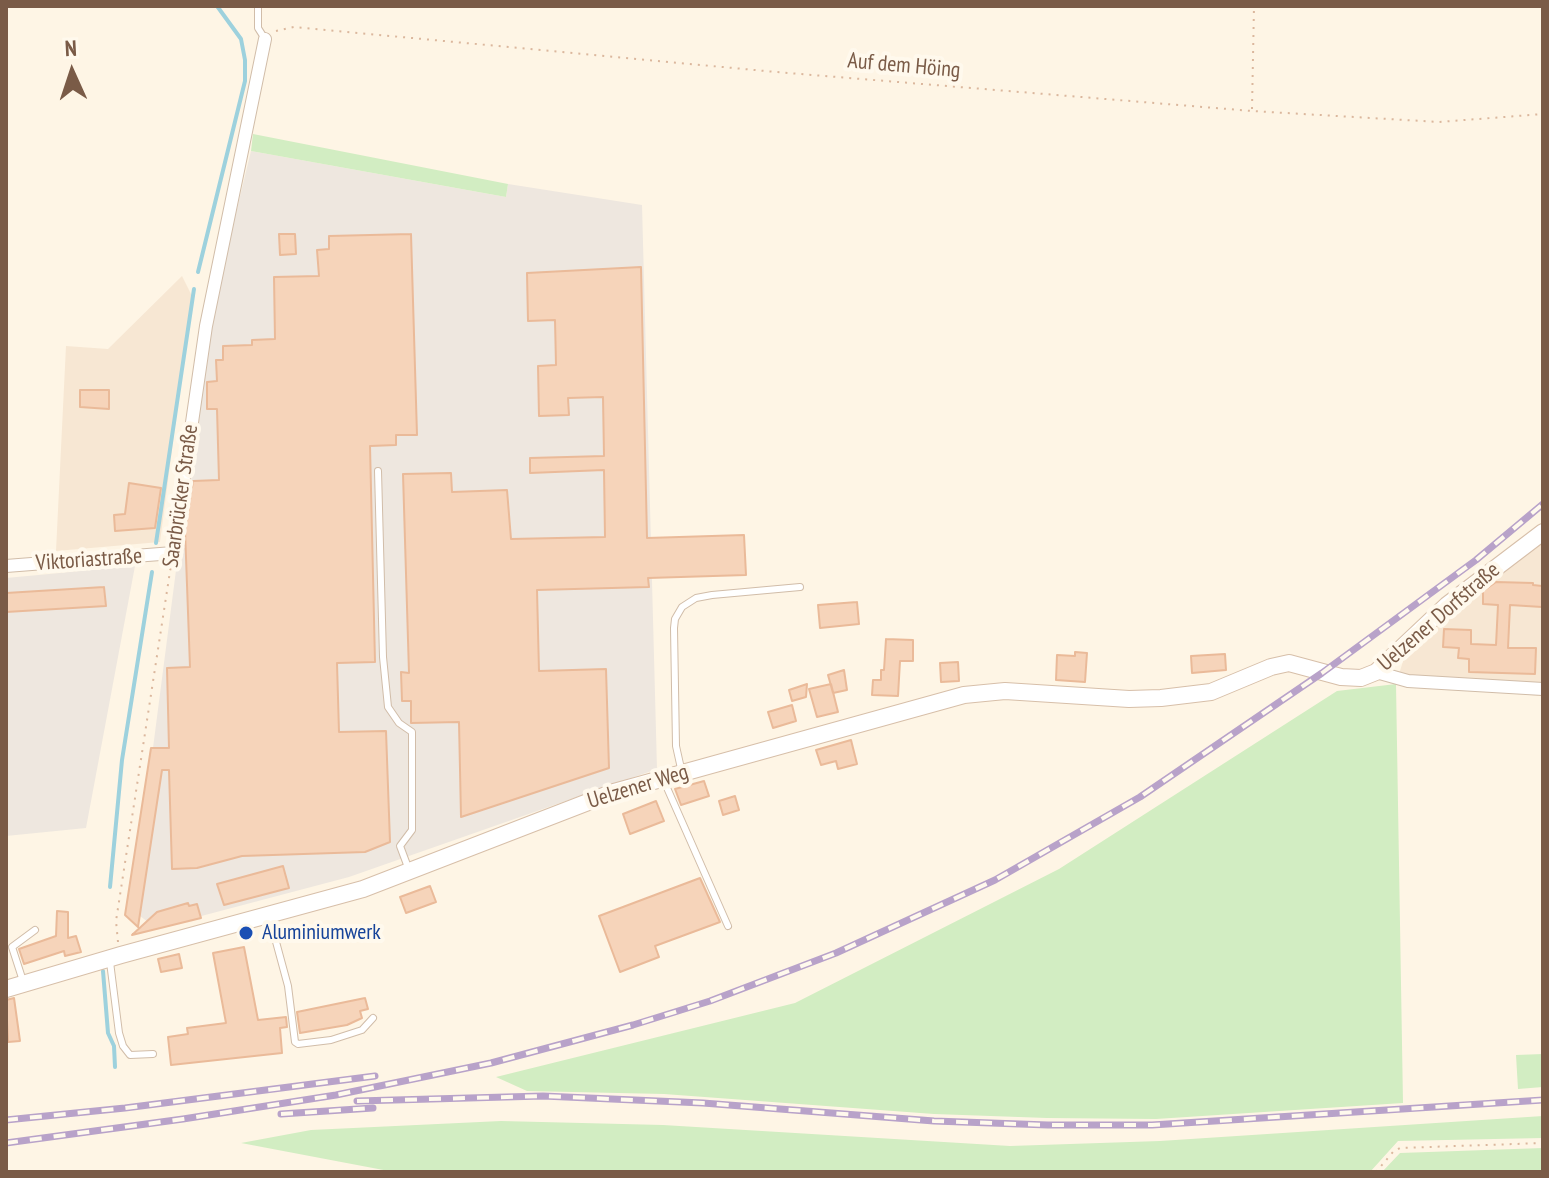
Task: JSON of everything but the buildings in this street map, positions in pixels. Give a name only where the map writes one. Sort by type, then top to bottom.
[{"type":"street","name":"Saarbrücker Straße","points":[[173,553],[206,326],[265,39]]},
{"type":"street","name":"Uelzener Dorfstraße","points":[[1282,664],[1299,664],[1322,673],[1351,678],[1376,672],[1447,605],[1543,532]]},
{"type":"street","name":"Viktoriastraße","points":[[6,566],[173,553]]},
{"type":"street","name":"Uelzener Weg","points":[[6,989],[363,889],[614,792],[964,695],[1005,691],[1129,699],[1174,697],[1211,692],[1282,664]]},
{"type":"street","points":[[1376,672],[1408,681],[1543,689]]},
{"type":"lane","points":[[258,6],[258,28],[265,39]]},
{"type":"lane","points":[[378,471],[383,657],[388,707],[399,723],[412,732],[412,830],[400,846],[409,870]]},
{"type":"lane","points":[[682,773],[676,746],[674,628],[682,607],[696,598],[712,595],[800,587]]},
{"type":"lane","points":[[662,778],[728,926]]},
{"type":"lane","points":[[269,916],[288,986],[295,1042],[331,1040],[362,1030],[373,1018]]},
{"type":"lane","points":[[24,984],[12,947],[35,930]]},
{"type":"lane","points":[[115,956],[119,1033],[123,1046],[130,1055],[153,1054]]},
{"type":"path","points":[[1252,111],[1254,6]]},
{"type":"path","name":"Auf dem Höing","points":[[265,39],[277,31],[294,27],[792,73],[1252,111],[1439,122],[1543,114]]},
{"type":"path","name":"Saarbrücker Straße","points":[[115,956],[116,921],[173,553]]},
{"type":"path","points":[[1376,1172],[1400,1148],[1543,1143]]},
{"type":"shaded area","points":[[251,151],[506,197],[508,184],[642,205],[657,769],[349,877],[156,928],[132,910],[182,524],[217,291]]},
{"type":"shaded area","points":[[182,276],[192,296],[160,542],[56,551],[66,346],[108,349]]},
{"type":"shaded area","points":[[1543,532],[1543,699],[1542,696],[1396,684],[1404,658],[1437,623]]},
{"type":"shaded area","points":[[135,566],[86,828],[6,836],[6,578]]},
{"type":"green space","points":[[253,134],[508,184],[506,197],[251,151]]},
{"type":"green space","points":[[1396,684],[1403,1103],[1156,1119],[1047,1118],[934,1114],[664,1094],[527,1091],[496,1077],[795,1003],[1059,869],[1337,691]]},
{"type":"green space","points":[[1543,1054],[1543,1087],[1518,1089],[1516,1055]]},
{"type":"green space","points":[[1543,1116],[1543,1138],[1398,1141],[1370,1172],[394,1172],[241,1143],[311,1130],[501,1121],[663,1125],[1010,1146],[1160,1141]]},
{"type":"green space","points":[[1543,1148],[1543,1172],[1382,1172],[1400,1153]]},
{"type":"waterway","points":[[198,272],[245,81],[241,39],[217,6]]},
{"type":"waterway","points":[[156,543],[194,289]]},
{"type":"waterway","points":[[110,887],[122,760],[152,572]]},
{"type":"waterway","points":[[103,971],[108,1033],[114,1046],[115,1067]]},
{"type":"railway","points":[[6,1143],[336,1095],[491,1063],[710,1001],[836,953],[995,880],[1140,797],[1322,673],[1476,560],[1543,504]]},
{"type":"railway","points":[[6,1120],[375,1076]]},
{"type":"railway","points":[[357,1101],[543,1096],[703,1103],[934,1121],[1152,1125],[1543,1100]]},
{"type":"railway","points":[[281,1114],[373,1108]]},
{"type":"place","name":"Aluminiumwerk","points":[[246,933]]}]
